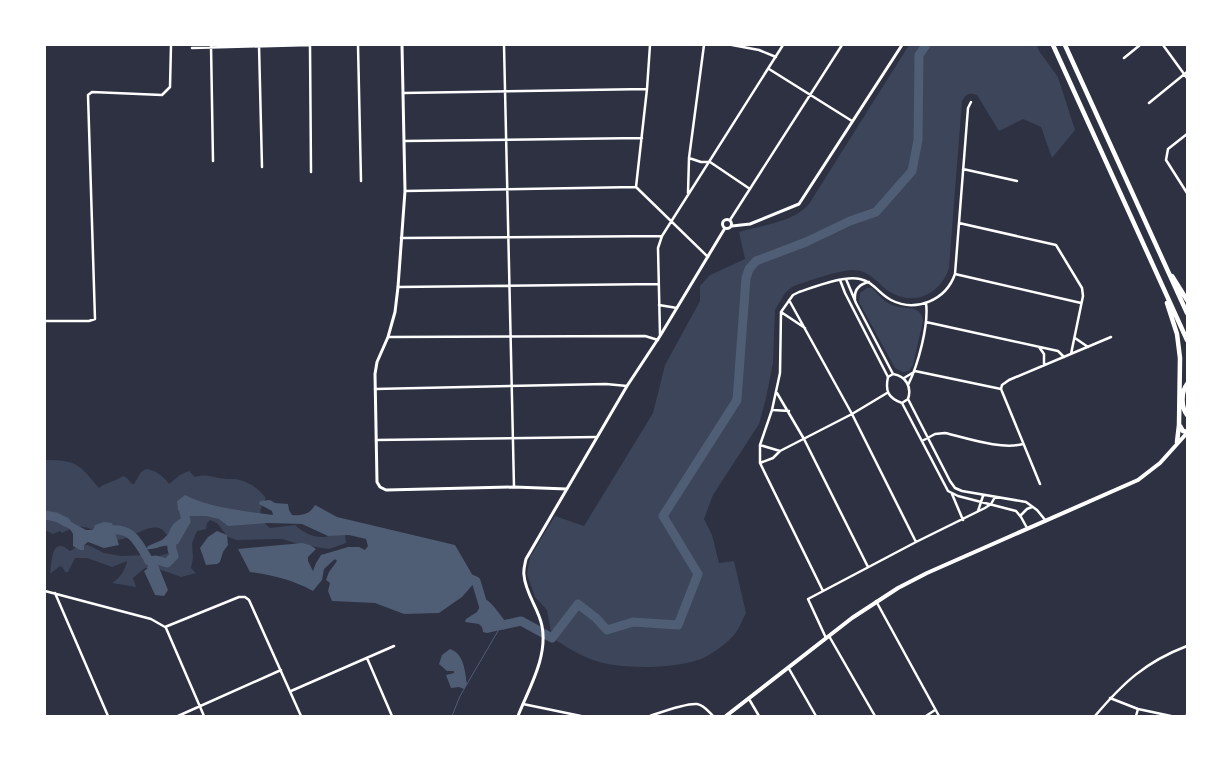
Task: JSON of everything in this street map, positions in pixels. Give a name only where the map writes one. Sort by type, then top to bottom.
[{"type":"highway","points":[[1053,45],[1187,340]]},
{"type":"highway","points":[[1065,45],[1187,313]]},
{"type":"highway","points":[[1161,259],[1187,300]]},
{"type":"highway","points":[[1161,284],[1179,345],[1179,425],[1177,442]]},
{"type":"highway","points":[[1187,384],[1184,390],[1183,406],[1187,415]]},
{"type":"highway","points":[[1179,425],[1187,433]]},
{"type":"main road","points":[[726,716],[876,601],[927,573],[1138,480],[1160,463],[1187,433]]},
{"type":"street","points":[[45,321],[66,322],[95,319],[88,95],[92,92],[162,96],[170,87],[171,45]]},
{"type":"street","points":[[192,48],[211,46],[310,45],[311,172]]},
{"type":"street","points":[[358,45],[361,180]]},
{"type":"street","points":[[402,45],[405,191],[395,312],[388,337],[377,362],[375,374],[377,482],[380,487],[386,490],[514,487],[567,489]]},
{"type":"street","points":[[504,45],[514,487]]},
{"type":"street","points":[[636,187],[650,45]]},
{"type":"street","points":[[688,193],[689,158],[704,45]]},
{"type":"street","points":[[732,45],[759,50],[776,57]]},
{"type":"street","points":[[758,45],[759,50]]},
{"type":"street","points":[[660,336],[658,248],[662,236],[783,45]]},
{"type":"street","points":[[725,228],[729,229],[750,189],[842,45]]},
{"type":"street","points":[[518,716],[541,659],[543,647],[542,625],[527,589],[524,574],[526,559],[627,386],[658,340],[708,257],[725,228],[724,222],[750,224],[793,208],[798,204],[902,45]]},
{"type":"street","points":[[1124,58],[1140,45]]},
{"type":"street","points":[[1149,103],[1186,75],[1163,45]]},
{"type":"street","points":[[211,46],[213,161]]},
{"type":"street","points":[[259,46],[262,167]]},
{"type":"street","points":[[769,69],[852,121]]},
{"type":"street","points":[[403,94],[647,89]]},
{"type":"street","points":[[823,591],[760,463],[760,445],[777,393],[780,373],[781,312],[789,300],[799,292],[846,279],[859,279],[869,282],[883,295],[898,303],[913,306],[926,303],[938,297],[947,289],[955,274],[968,108],[971,102]]},
{"type":"street","points":[[1187,134],[1168,149],[1166,160],[1187,193]]},
{"type":"street","points":[[404,141],[642,138]]},
{"type":"street","points":[[689,158],[701,162],[710,162],[750,189]]},
{"type":"street","points":[[963,169],[1017,181]]},
{"type":"street","points":[[688,181],[694,184]]},
{"type":"street","points":[[405,191],[636,187],[708,257]]},
{"type":"street","points":[[959,223],[1056,245],[1082,288],[1071,354]]},
{"type":"street","points":[[401,238],[662,236]]},
{"type":"street","points":[[955,274],[1081,303]]},
{"type":"street","points":[[846,279],[893,374],[904,378],[908,385]]},
{"type":"street","points":[[840,280],[888,377],[887,393],[902,403],[948,491],[952,494],[963,520]]},
{"type":"street","points":[[856,302],[855,292],[860,286],[869,282]]},
{"type":"street","points":[[398,287],[658,284]]},
{"type":"street","points":[[789,300],[852,414],[916,542]]},
{"type":"street","points":[[926,303],[926,322],[915,371],[908,385],[908,399],[950,481],[955,488],[962,492],[1026,502],[1034,507],[1046,521]]},
{"type":"street","points":[[659,305],[677,308]]},
{"type":"street","points":[[781,312],[806,329]]},
{"type":"street","points":[[926,322],[1058,351],[1064,357]]},
{"type":"street","points":[[388,337],[645,336],[658,340]]},
{"type":"street","points":[[1040,484],[1001,389],[1002,385],[1009,380],[1111,337]]},
{"type":"street","points":[[1074,338],[1088,347]]},
{"type":"street","points":[[1039,347],[1044,354],[1044,365]]},
{"type":"street","points":[[904,378],[915,371],[1001,389]]},
{"type":"street","points":[[888,377],[893,374]]},
{"type":"street","points":[[375,389],[606,384],[627,386]]},
{"type":"street","points":[[777,393],[804,439],[868,567]]},
{"type":"street","points":[[760,463],[773,458],[780,451],[852,414],[887,393]]},
{"type":"street","points":[[902,403],[908,399]]},
{"type":"street","points":[[772,410],[789,411]]},
{"type":"street","points":[[922,441],[935,434],[945,433],[1005,446],[1023,444]]},
{"type":"street","points":[[376,440],[597,437]]},
{"type":"street","points":[[760,445],[780,451]]},
{"type":"street","points":[[952,494],[1016,511],[1028,530]]},
{"type":"street","points":[[978,511],[983,495]]},
{"type":"street","points":[[875,716],[820,626],[808,600],[916,542],[963,520],[991,504],[995,497]]},
{"type":"street","points":[[1020,516],[1027,509],[1034,507]]},
{"type":"street","points":[[45,591],[151,618],[165,627],[204,716]]},
{"type":"street","points":[[55,593],[108,716]]},
{"type":"street","points":[[165,627],[239,597],[245,597],[249,600],[301,716]]},
{"type":"street","points":[[876,601],[939,716]]},
{"type":"street","points":[[291,691],[394,646]]},
{"type":"street","points":[[1094,716],[1121,685],[1137,672],[1187,646]]},
{"type":"street","points":[[367,658],[392,716]]},
{"type":"street","points":[[788,667],[816,716]]},
{"type":"street","points":[[178,716],[281,670]]},
{"type":"street","points":[[1110,698],[1138,709],[1171,716]]},
{"type":"street","points":[[749,699],[759,716]]},
{"type":"street","points":[[523,704],[581,716]]},
{"type":"street","points":[[650,716],[690,704],[698,704],[705,708],[712,716]]},
{"type":"street","points":[[1136,716],[1138,709]]},
{"type":"street","points":[[926,716],[936,710]]},
{"type":"shaded area","points":[[909,45],[1037,45],[1039,51],[1058,77],[1075,130],[1052,158],[1041,127],[1023,119],[999,131],[977,95],[968,94],[962,101],[949,268],[941,283],[928,294],[920,297],[903,297],[888,291],[865,273],[852,270],[805,282],[792,287],[785,293],[775,310],[773,363],[759,424],[713,495],[704,519],[712,535],[719,563],[734,561],[746,613],[731,639],[709,655],[698,660],[669,666],[619,666],[588,658],[572,650],[552,638],[547,610],[535,597],[527,574],[530,557],[555,516],[584,526],[653,413],[665,365],[700,301],[700,286],[710,275],[745,259],[739,232],[776,223],[794,215],[809,204]]},
{"type":"shaded area","points":[[867,288],[872,288],[882,299],[890,304],[911,308],[922,315],[923,321],[913,365],[909,371],[903,372],[895,368],[859,302],[860,293]]},
{"type":"shaded area","points":[[45,460],[64,461],[76,465],[87,473],[99,488],[123,476],[134,484],[141,472],[146,469],[159,474],[169,484],[180,475],[189,471],[195,477],[207,476],[244,481],[260,491],[266,498],[260,514],[263,521],[270,528],[295,525],[317,537],[345,535],[346,543],[329,549],[302,545],[282,539],[237,540],[228,537],[217,523],[210,520],[207,523],[206,529],[197,531],[192,543],[193,558],[191,568],[196,573],[181,577],[153,567],[145,568],[133,578],[136,587],[112,583],[122,574],[127,561],[112,567],[87,558],[75,558],[68,572],[65,572],[60,566],[50,574],[52,557],[59,546],[70,551],[75,548],[75,544],[88,545],[104,553],[121,556],[147,555],[155,557],[173,552],[166,534],[156,527],[116,540],[85,527],[53,534],[45,530]]},
{"type":"shaded area","points":[[185,495],[216,506],[273,515],[272,511],[259,504],[260,501],[270,500],[275,503],[288,504],[292,515],[305,514],[315,505],[337,517],[455,545],[476,581],[462,597],[439,613],[404,614],[375,603],[332,601],[328,591],[330,583],[326,580],[337,561],[335,559],[324,569],[322,580],[313,591],[282,578],[250,572],[238,549],[302,543],[310,545],[316,549],[308,557],[313,571],[321,555],[348,547],[359,547],[365,550],[368,546],[366,539],[349,535],[328,536],[302,524],[269,523],[228,526],[219,519],[206,516],[184,516],[178,510],[177,501]]},
{"type":"shaded area","points":[[60,516],[86,530],[93,530],[95,525],[104,522],[112,523],[119,545],[104,548],[88,542],[84,545],[84,550],[80,550],[73,546],[73,534],[70,529],[58,521],[56,517]]},
{"type":"shaded area","points":[[186,521],[189,525],[178,544],[146,549],[148,546],[162,540],[180,523]]},
{"type":"shaded area","points":[[217,531],[227,535],[228,545],[223,552],[220,562],[206,565],[200,548],[208,537]]},
{"type":"shaded area","points":[[156,560],[168,590],[164,596],[155,595],[144,571],[147,569],[149,561]]},
{"type":"shaded area","points":[[487,600],[507,624],[505,629],[487,633],[483,632],[479,624],[465,622],[466,619],[477,612],[483,601]]},
{"type":"shaded area","points":[[450,649],[458,654],[463,664],[467,684],[464,689],[459,687],[451,688],[446,675],[454,673],[454,671],[447,671],[439,664],[442,655]]},
{"type":"waterway","points":[[497,623],[503,625],[521,621],[552,638],[578,604],[596,618],[607,630],[633,622],[678,625],[698,574],[663,516],[737,400],[746,278],[749,269],[756,261],[876,212],[912,171],[918,140],[919,55],[926,45]]},
{"type":"waterway","points":[[103,531],[120,530],[127,532],[137,541],[149,561],[156,560],[167,563],[174,556],[172,551],[174,531],[181,523],[186,521],[184,512],[190,510]]},
{"type":"waterway","points":[[45,515],[56,517],[66,522]]},
{"type":"waterway","points":[[467,577],[476,581],[485,611]]},
{"type":"waterway","points":[[452,716],[460,696],[498,631]]}]
